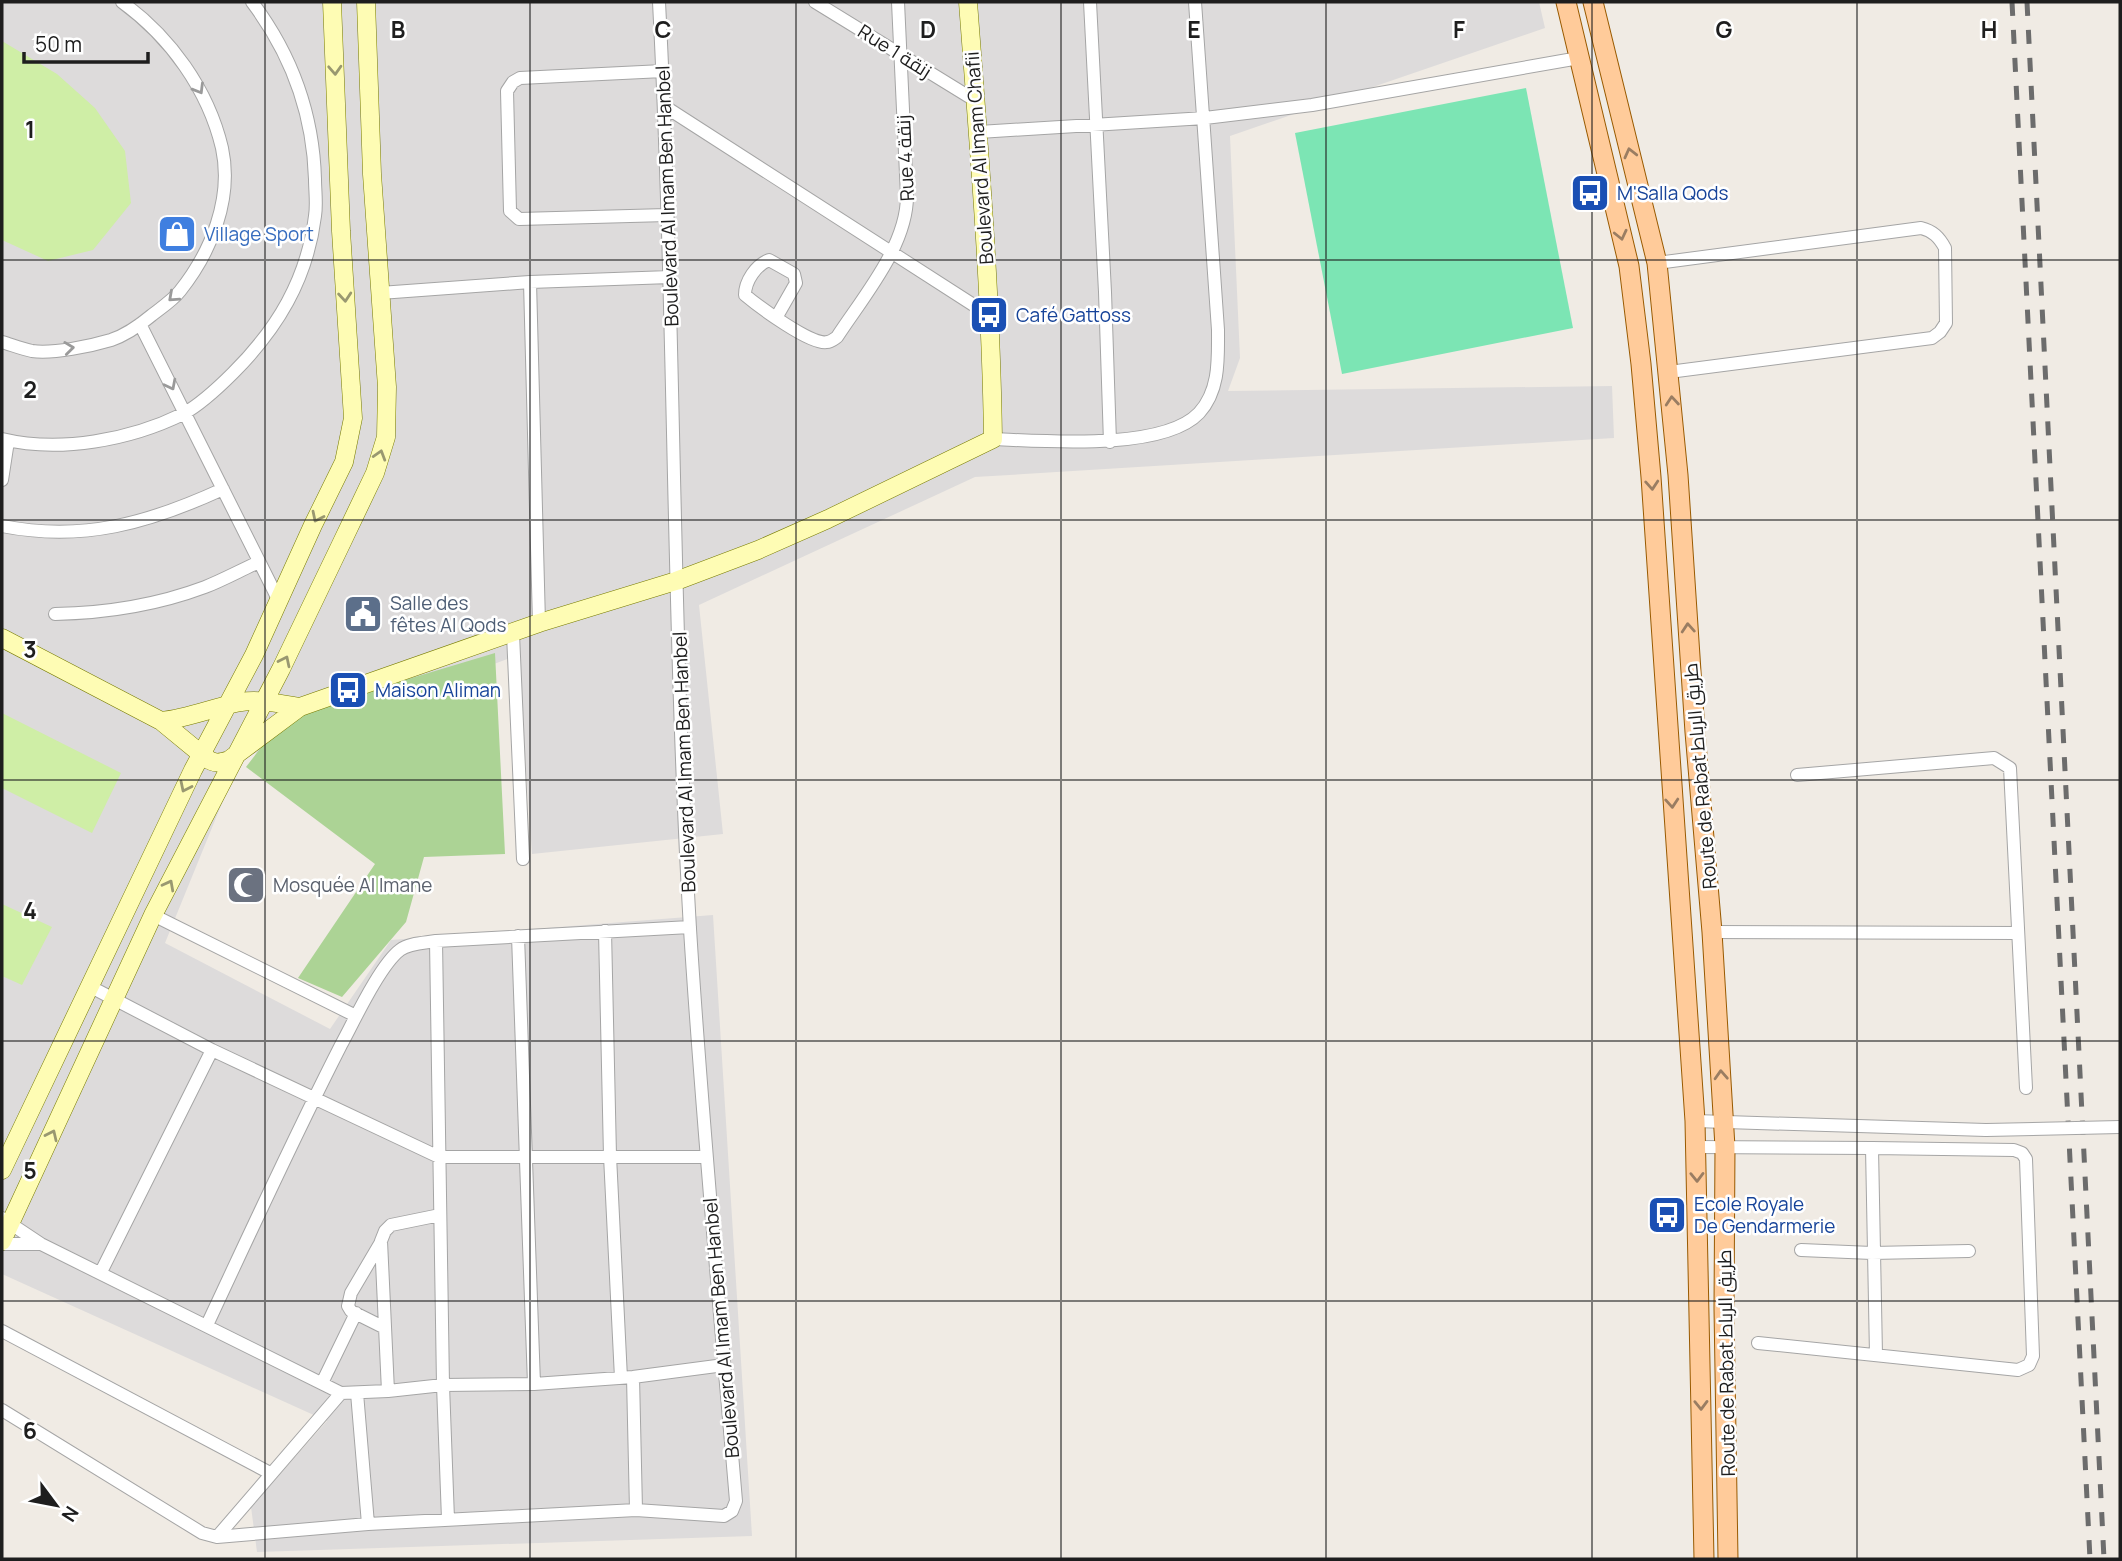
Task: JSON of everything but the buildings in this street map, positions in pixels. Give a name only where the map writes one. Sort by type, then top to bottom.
[{"type":"main road","name":"Route de Rabat طريق الرباط","points":[[1566,2],[1629,267],[1641,364],[1695,1121],[1704,1559]]},
{"type":"main road","name":"Route de Rabat طريق الرباط","points":[[1593,2],[1657,263],[1669,372],[1712,933],[1725,1147],[1724,1308],[1728,1559]]},
{"type":"street","points":[[2,342],[34,351],[71,348],[113,340],[140,324],[179,293],[201,260],[218,227],[225,189],[222,150],[208,105],[184,65],[159,36],[122,2]]},
{"type":"street","points":[[2,480],[5,440],[72,444],[106,439],[140,431],[185,413],[218,388],[275,326],[295,287],[310,246],[316,214],[314,159],[307,108],[296,77],[272,28],[252,2]]},
{"type":"street","points":[[2,1170],[201,753],[228,705],[344,462],[353,418],[341,231],[332,2]]},
{"type":"street","points":[[41,1244],[2,1242],[6,1221],[115,999],[153,915],[264,702],[375,473],[386,437],[387,387],[372,174],[366,2]]},
{"type":"street","name":"Boulevard Al Imam Ben Hanbel","points":[[636,1510],[724,1516],[732,1511],[736,1501],[706,1157],[690,928],[676,580],[670,277],[659,2]]},
{"type":"street","name":"Rue 1 زنقة","points":[[815,2],[976,101]]},
{"type":"street","name":"Rue 4 زنقة","points":[[776,318],[815,341],[826,343],[837,337],[892,252],[907,211],[898,2]]},
{"type":"street","name":"Boulevard Al Imam Chafii","points":[[968,2],[979,132],[993,439]]},
{"type":"street","points":[[1090,2],[1110,442]]},
{"type":"street","points":[[2,638],[161,721],[215,763],[229,760],[300,707],[758,550],[993,439],[1110,442],[1167,429],[1198,414],[1210,396],[1218,373],[1218,330],[1195,2]]},
{"type":"street","points":[[979,132],[1205,118],[1312,105],[1578,58]]},
{"type":"street","points":[[663,71],[520,78],[513,82],[507,91],[510,212],[519,219],[667,215]]},
{"type":"street","points":[[664,106],[989,315]]},
{"type":"street","points":[[1657,263],[1921,228],[1939,238],[1945,248],[1946,323],[1932,338],[1669,372]]},
{"type":"street","points":[[769,260],[794,274],[796,283],[776,318],[745,295],[745,288],[755,271],[769,260]]},
{"type":"street","points":[[380,293],[530,282],[670,277]]},
{"type":"street","points":[[530,282],[539,623]]},
{"type":"street","points":[[140,324],[279,601]]},
{"type":"street","points":[[2,526],[69,533],[110,529],[177,510],[223,489]]},
{"type":"street","points":[[55,614],[106,612],[149,604],[205,587],[259,562]]},
{"type":"street","points":[[513,634],[523,859]]},
{"type":"street","points":[[161,721],[181,719],[241,702],[300,707]]},
{"type":"street","points":[[1797,775],[1994,758],[2010,768],[2026,1088]]},
{"type":"street","points":[[153,915],[356,1016]]},
{"type":"street","points":[[207,1325],[313,1100],[356,1016],[373,985],[399,950],[406,946],[436,941],[690,928]]},
{"type":"street","points":[[2,1409],[202,1533],[217,1537],[368,1524],[636,1510],[610,1156],[605,931]]},
{"type":"street","points":[[1712,933],[2018,933]]},
{"type":"street","points":[[518,936],[534,1384]]},
{"type":"street","points":[[436,941],[443,1385],[448,1519]]},
{"type":"street","points":[[89,986],[212,1051],[439,1157],[706,1157]]},
{"type":"street","points":[[101,1272],[212,1051]]},
{"type":"street","points":[[1695,1121],[1986,1130],[2120,1127]]},
{"type":"street","points":[[1696,1147],[2014,1150],[2022,1153],[2026,1159],[2033,1356],[2029,1365],[2018,1370],[1758,1343]]},
{"type":"street","points":[[1872,1148],[1876,1355]]},
{"type":"street","points":[[385,1328],[356,1313],[348,1306],[348,1301],[385,1231],[391,1225],[440,1215]]},
{"type":"street","points":[[6,1221],[41,1244],[341,1393],[443,1385],[534,1384],[627,1378],[724,1365]]},
{"type":"street","points":[[381,1241],[388,1391]]},
{"type":"street","points":[[1801,1250],[1872,1253],[1969,1251]]},
{"type":"street","points":[[322,1384],[356,1313]]},
{"type":"street","points":[[2,1331],[270,1473]]},
{"type":"street","points":[[217,1537],[341,1393]]},
{"type":"street","points":[[357,1393],[368,1524]]},
{"type":"shaded area","points":[[2,2],[1539,2],[1545,28],[1230,136],[1240,358],[1228,391],[1612,386],[1614,438],[975,477],[699,605],[723,834],[532,854],[518,655],[240,759],[165,943],[330,1029],[391,940],[713,915],[752,1536],[257,1552],[251,1507],[327,1421],[2,1274]]},
{"type":"green space","points":[[2,41],[57,74],[95,108],[125,151],[131,203],[93,250],[48,261],[2,240]]},
{"type":"green space","points":[[1526,88],[1573,328],[1342,374],[1295,133]]},
{"type":"green space","points":[[495,653],[505,854],[424,857],[406,922],[342,997],[298,978],[375,864],[246,767],[285,716]]},
{"type":"green space","points":[[2,713],[121,773],[92,833],[2,788]]},
{"type":"green space","points":[[2,904],[52,927],[22,985],[2,976]]},
{"type":"railway","points":[[2012,2],[2090,1559]]},
{"type":"railway","points":[[2027,2],[2104,1559]]},
{"type":"place","name":"M'Salla Qods","points":[[1590,193]]},
{"type":"place","name":"Village Sport","points":[[177,234]]},
{"type":"place","name":"Café Gattoss","points":[[989,315]]},
{"type":"place","name":"Salle des fêtes Al Qods","points":[[363,614]]},
{"type":"place","name":"Maison Aliman","points":[[348,690]]},
{"type":"place","name":"Mosquée Al Imane","points":[[246,885]]},
{"type":"place","name":"Ecole Royale De Gendarmerie","points":[[1667,1215]]}]
